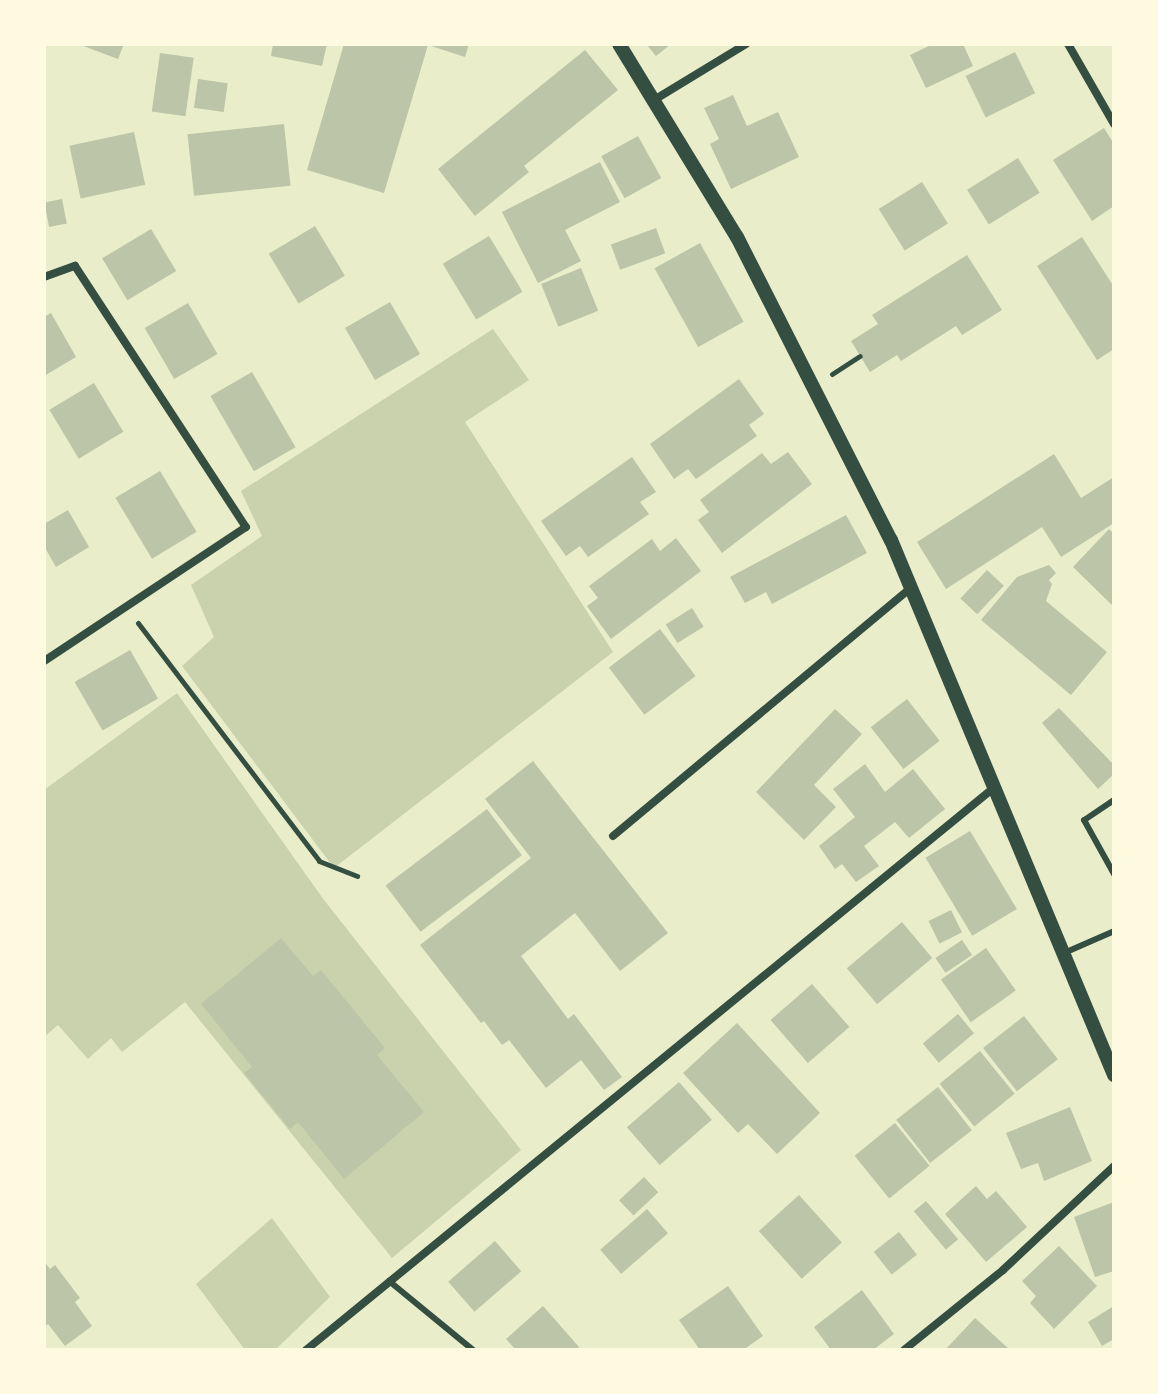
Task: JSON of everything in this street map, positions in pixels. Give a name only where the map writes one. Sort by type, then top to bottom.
[{"type":"street","points":[[619,44],[737,237],[815,385],[912,587],[1113,1070]]},
{"type":"street","points":[[654,100],[746,44]]},
{"type":"street","points":[[1068,44],[1114,124]]},
{"type":"street","points":[[44,277],[75,266],[246,527],[127,609],[44,661]]},
{"type":"street","points":[[613,836],[912,587]]},
{"type":"street","points":[[306,1350],[996,786]]},
{"type":"street","points":[[904,1350],[1003,1270],[1114,1166]]},
{"type":"lane","points":[[1114,800],[1084,820],[1114,874]]},
{"type":"lane","points":[[1064,953],[1114,931]]},
{"type":"lane","points":[[389,1281],[473,1350]]},
{"type":"path","points":[[815,385],[860,356]]},
{"type":"path","points":[[127,609],[319,861],[357,876]]},
{"type":"green space","points":[[493,329],[529,380],[465,422],[613,652],[334,868],[182,666],[214,637],[191,585],[262,536],[241,491]]},
{"type":"green space","points":[[177,693],[324,900],[521,1150],[392,1258],[185,1002],[122,1052],[111,1038],[88,1059],[58,1025],[44,1037],[44,790]]},
{"type":"green space","points":[[272,1218],[330,1297],[275,1350],[245,1350],[196,1284]]},
{"type":"building","points":[[78,44],[124,44],[118,59]]},
{"type":"building","points":[[273,44],[327,44],[322,66],[271,56]]},
{"type":"building","points":[[344,44],[469,44],[465,57],[428,45],[384,193],[307,170]]},
{"type":"building","points":[[646,44],[671,44],[656,56]]},
{"type":"building","points":[[933,44],[963,44],[973,66],[926,88],[910,55]]},
{"type":"building","points":[[585,50],[618,90],[524,166],[529,172],[475,216],[438,169]]},
{"type":"building","points":[[1015,52],[1035,93],[986,117],[966,76]]},
{"type":"building","points":[[160,53],[194,58],[185,116],[152,111]]},
{"type":"building","points":[[198,79],[228,83],[224,112],[194,108]]},
{"type":"building","points":[[733,95],[747,126],[778,112],[799,157],[731,189],[710,144],[719,139],[704,108]]},
{"type":"building","points":[[284,124],[290,186],[194,196],[188,134]]},
{"type":"building","points":[[1104,128],[1114,144],[1114,206],[1092,221],[1053,160]]},
{"type":"building","points":[[134,132],[145,185],[81,199],[69,146]]},
{"type":"building","points":[[638,136],[661,178],[625,198],[601,156]]},
{"type":"building","points":[[1018,158],[1040,193],[989,225],[967,190]]},
{"type":"building","points":[[600,162],[620,202],[565,230],[581,261],[538,283],[502,212]]},
{"type":"building","points":[[922,182],[948,224],[905,251],[879,209]]},
{"type":"building","points":[[62,199],[67,224],[49,227],[44,202]]},
{"type":"building","points":[[315,226],[345,276],[299,304],[269,254]]},
{"type":"building","points":[[656,228],[665,253],[620,270],[611,244]]},
{"type":"building","points":[[151,229],[176,271],[127,300],[102,258]]},
{"type":"building","points":[[489,236],[522,292],[476,320],[443,264]]},
{"type":"building","points":[[1082,237],[1114,287],[1114,349],[1097,360],[1037,266]]},
{"type":"building","points":[[700,243],[744,322],[698,347],[655,268]]},
{"type":"building","points":[[967,255],[1002,310],[962,335],[956,326],[901,361],[897,355],[870,372],[851,341],[878,324],[872,315]]},
{"type":"building","points":[[581,268],[598,311],[558,327],[541,284]]},
{"type":"building","points":[[390,302],[420,354],[375,380],[345,328]]},
{"type":"building","points":[[188,303],[218,354],[174,379],[145,328]]},
{"type":"building","points":[[51,313],[76,357],[44,376],[44,317]]},
{"type":"building","points":[[252,372],[296,447],[254,471],[210,396]]},
{"type":"building","points":[[739,379],[764,414],[749,425],[757,436],[696,479],[688,469],[674,479],[650,444]]},
{"type":"building","points":[[94,383],[123,432],[79,459],[49,410]]},
{"type":"building","points":[[788,452],[812,484],[722,553],[698,520],[709,512],[700,500],[762,453],[771,464]]},
{"type":"building","points":[[1054,454],[1081,498],[1114,477],[1114,523],[1061,557],[1042,527],[946,589],[917,542]]},
{"type":"building","points":[[632,457],[656,492],[640,502],[649,514],[588,557],[580,546],[566,556],[541,521]]},
{"type":"building","points":[[160,471],[197,532],[152,559],[115,498]]},
{"type":"building","points":[[68,510],[89,547],[56,567],[44,546],[44,524]]},
{"type":"building","points":[[846,515],[867,553],[772,604],[766,592],[745,603],[730,577]]},
{"type":"building","points":[[1109,529],[1114,534],[1114,607],[1073,567]]},
{"type":"building","points":[[676,538],[701,571],[611,639],[587,606],[598,598],[589,586],[652,539],[660,551]]},
{"type":"building","points":[[1049,565],[1056,573],[1049,580],[1052,584],[1046,601],[1107,652],[1071,695],[981,620],[1017,577]]},
{"type":"building","points":[[987,570],[1004,586],[977,614],[960,599]]},
{"type":"building","points":[[692,608],[704,627],[677,643],[666,624]]},
{"type":"building","points":[[660,629],[696,676],[644,715],[609,668]]},
{"type":"building","points":[[130,650],[158,698],[103,730],[75,682]]},
{"type":"building","points":[[907,699],[940,741],[903,769],[871,727]]},
{"type":"building","points":[[1059,708],[1114,765],[1114,774],[1098,789],[1042,723]]},
{"type":"building","points":[[835,709],[862,734],[814,785],[836,807],[804,840],[756,792]]},
{"type":"building","points":[[533,761],[668,933],[620,971],[575,913],[521,956],[568,1019],[574,1014],[622,1077],[604,1090],[581,1060],[546,1088],[509,1040],[502,1045],[484,1021],[481,1023],[420,945],[531,858],[485,799]]},
{"type":"building","points":[[865,764],[885,792],[913,769],[945,809],[909,838],[895,822],[864,846],[879,866],[856,882],[842,864],[835,869],[819,846],[855,817],[833,789]]},
{"type":"building","points":[[487,809],[522,855],[420,932],[386,885]]},
{"type":"building","points":[[970,831],[1017,909],[972,936],[925,858]]},
{"type":"building","points":[[951,910],[962,932],[939,943],[929,921]]},
{"type":"building","points":[[902,922],[932,958],[877,1004],[847,968]]},
{"type":"building","points":[[281,938],[313,976],[321,970],[385,1048],[377,1055],[424,1112],[344,1179],[298,1122],[290,1129],[244,1073],[252,1067],[201,1004]]},
{"type":"building","points":[[962,940],[972,955],[946,973],[935,958]]},
{"type":"building","points":[[986,948],[1016,991],[971,1022],[941,980]]},
{"type":"building","points":[[812,984],[849,1027],[808,1063],[770,1020]]},
{"type":"building","points":[[958,1014],[974,1033],[939,1063],[923,1044]]},
{"type":"building","points":[[1024,1016],[1058,1059],[1017,1091],[983,1048]]},
{"type":"building","points":[[737,1023],[820,1113],[777,1154],[748,1124],[738,1133],[683,1073]]},
{"type":"building","points":[[980,1051],[1015,1094],[974,1126],[940,1084]]},
{"type":"building","points":[[679,1082],[712,1120],[660,1165],[627,1127]]},
{"type":"building","points":[[938,1087],[972,1130],[930,1163],[896,1120]]},
{"type":"building","points":[[1070,1107],[1092,1161],[1044,1181],[1038,1163],[1021,1169],[1006,1133]]},
{"type":"building","points":[[895,1123],[930,1166],[889,1198],[855,1156]]},
{"type":"building","points":[[644,1177],[658,1192],[633,1216],[619,1200]]},
{"type":"building","points":[[976,1186],[987,1199],[996,1191],[1027,1227],[986,1262],[945,1214]]},
{"type":"building","points":[[799,1195],[842,1243],[802,1279],[759,1231]]},
{"type":"building","points":[[926,1201],[958,1239],[946,1250],[914,1211]]},
{"type":"building","points":[[1114,1202],[1114,1271],[1095,1277],[1074,1217]]},
{"type":"building","points":[[647,1209],[668,1233],[621,1274],[600,1250]]},
{"type":"building","points":[[899,1232],[917,1255],[892,1275],[874,1252]]},
{"type":"building","points":[[495,1241],[521,1271],[474,1312],[448,1282]]},
{"type":"building","points":[[1059,1246],[1097,1286],[1054,1329],[1030,1303],[1036,1296],[1022,1281]]},
{"type":"building","points":[[44,1261],[50,1269],[55,1265],[80,1298],[75,1302],[92,1326],[65,1346],[48,1324],[44,1327]]},
{"type":"building","points":[[728,1286],[763,1336],[743,1350],[700,1350],[679,1320]]},
{"type":"building","points":[[862,1290],[894,1334],[873,1350],[831,1350],[814,1327]]},
{"type":"building","points":[[543,1306],[579,1347],[576,1350],[516,1350],[506,1339]]},
{"type":"building","points":[[1114,1306],[1114,1339],[1102,1346],[1088,1322]]},
{"type":"building","points":[[975,1318],[1010,1350],[945,1350]]}]
